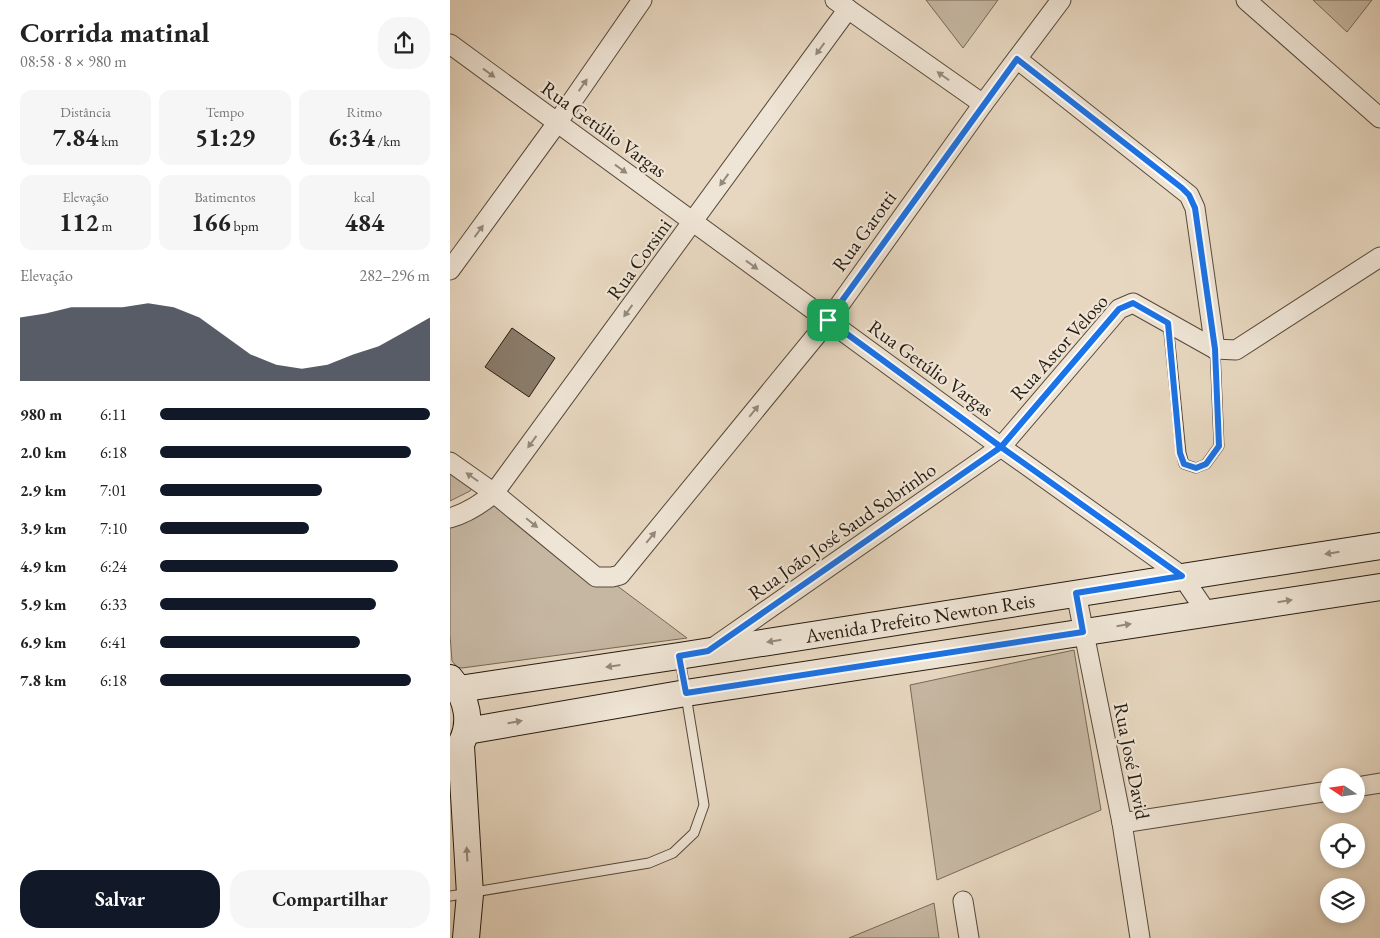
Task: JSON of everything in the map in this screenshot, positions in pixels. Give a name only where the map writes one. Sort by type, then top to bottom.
[{"type":"main road","name":"Avenida Prefeito Newton Reis","points":[[455,683],[679,656],[1380,546]]},
{"type":"main road","name":"Avenida Prefeito Newton Reis","points":[[459,744],[686,693],[1380,587]]},
{"type":"main road","points":[[455,683],[467,709],[459,744],[460,895],[464,938]]},
{"type":"main road","points":[[450,913],[464,938]]},
{"type":"street","points":[[450,270],[557,123],[642,0]]},
{"type":"street","name":"Rua Garotti","points":[[494,492],[596,576],[612,577],[620,575],[828,320],[983,104],[1061,0]]},
{"type":"street","points":[[1246,0],[1380,118]]},
{"type":"street","points":[[842,5],[983,104]]},
{"type":"street","name":"Rua Corsini","points":[[450,518],[463,514],[482,503],[494,492],[694,222],[842,5]]},
{"type":"street","name":"Rua Getúlio Vargas","points":[[450,44],[1001,447],[1182,576],[1206,613]]},
{"type":"street","points":[[1017,59],[1189,195],[1195,208],[1215,349]]},
{"type":"street","points":[[1168,323],[1215,349],[1236,350],[1380,257]]},
{"type":"street","name":"Rua Astor Veloso","points":[[1001,447],[1119,309],[1133,303],[1168,323]]},
{"type":"street","name":"Rua João José Saud Sobrinho","points":[[708,651],[1001,447]]},
{"type":"street","points":[[450,462],[494,492]]},
{"type":"street","name":"Rua José David","points":[[1076,593],[1122,823],[1140,938]]},
{"type":"street","points":[[1365,786],[1380,783]]},
{"type":"street","points":[[1122,823],[1320,792]]},
{"type":"street","points":[[963,901],[969,938]]},
{"type":"lane","points":[[1168,323],[1180,453],[1184,464],[1196,468],[1206,464],[1219,446],[1215,349]]},
{"type":"lane","points":[[460,895],[649,863],[673,853],[694,834],[704,805],[679,656]]},
{"type":"shaded area","points":[[926,0],[998,0],[963,48]]},
{"type":"shaded area","points":[[1313,0],[1372,0],[1347,32]]},
{"type":"shaded area","points":[[450,463],[473,487],[470,491],[450,501]]},
{"type":"shaded area","points":[[501,499],[687,638],[462,668],[457,667],[452,661],[450,635],[450,521]]},
{"type":"shaded area","points":[[1074,650],[1101,810],[937,880],[910,685]]},
{"type":"shaded area","points":[[934,903],[939,938],[849,938]]},
{"type":"building","points":[[512,328],[555,358],[529,397],[485,367]]},
{"type":"route","points":[[828,320],[1001,447],[708,651],[679,656],[686,693],[1083,632],[1076,593],[1182,576],[1001,447],[1119,309],[1133,303],[1168,323],[1180,453],[1184,464],[1196,468],[1206,464],[1219,446],[1215,349],[1195,208],[1189,195],[1017,59],[828,320]]}]
